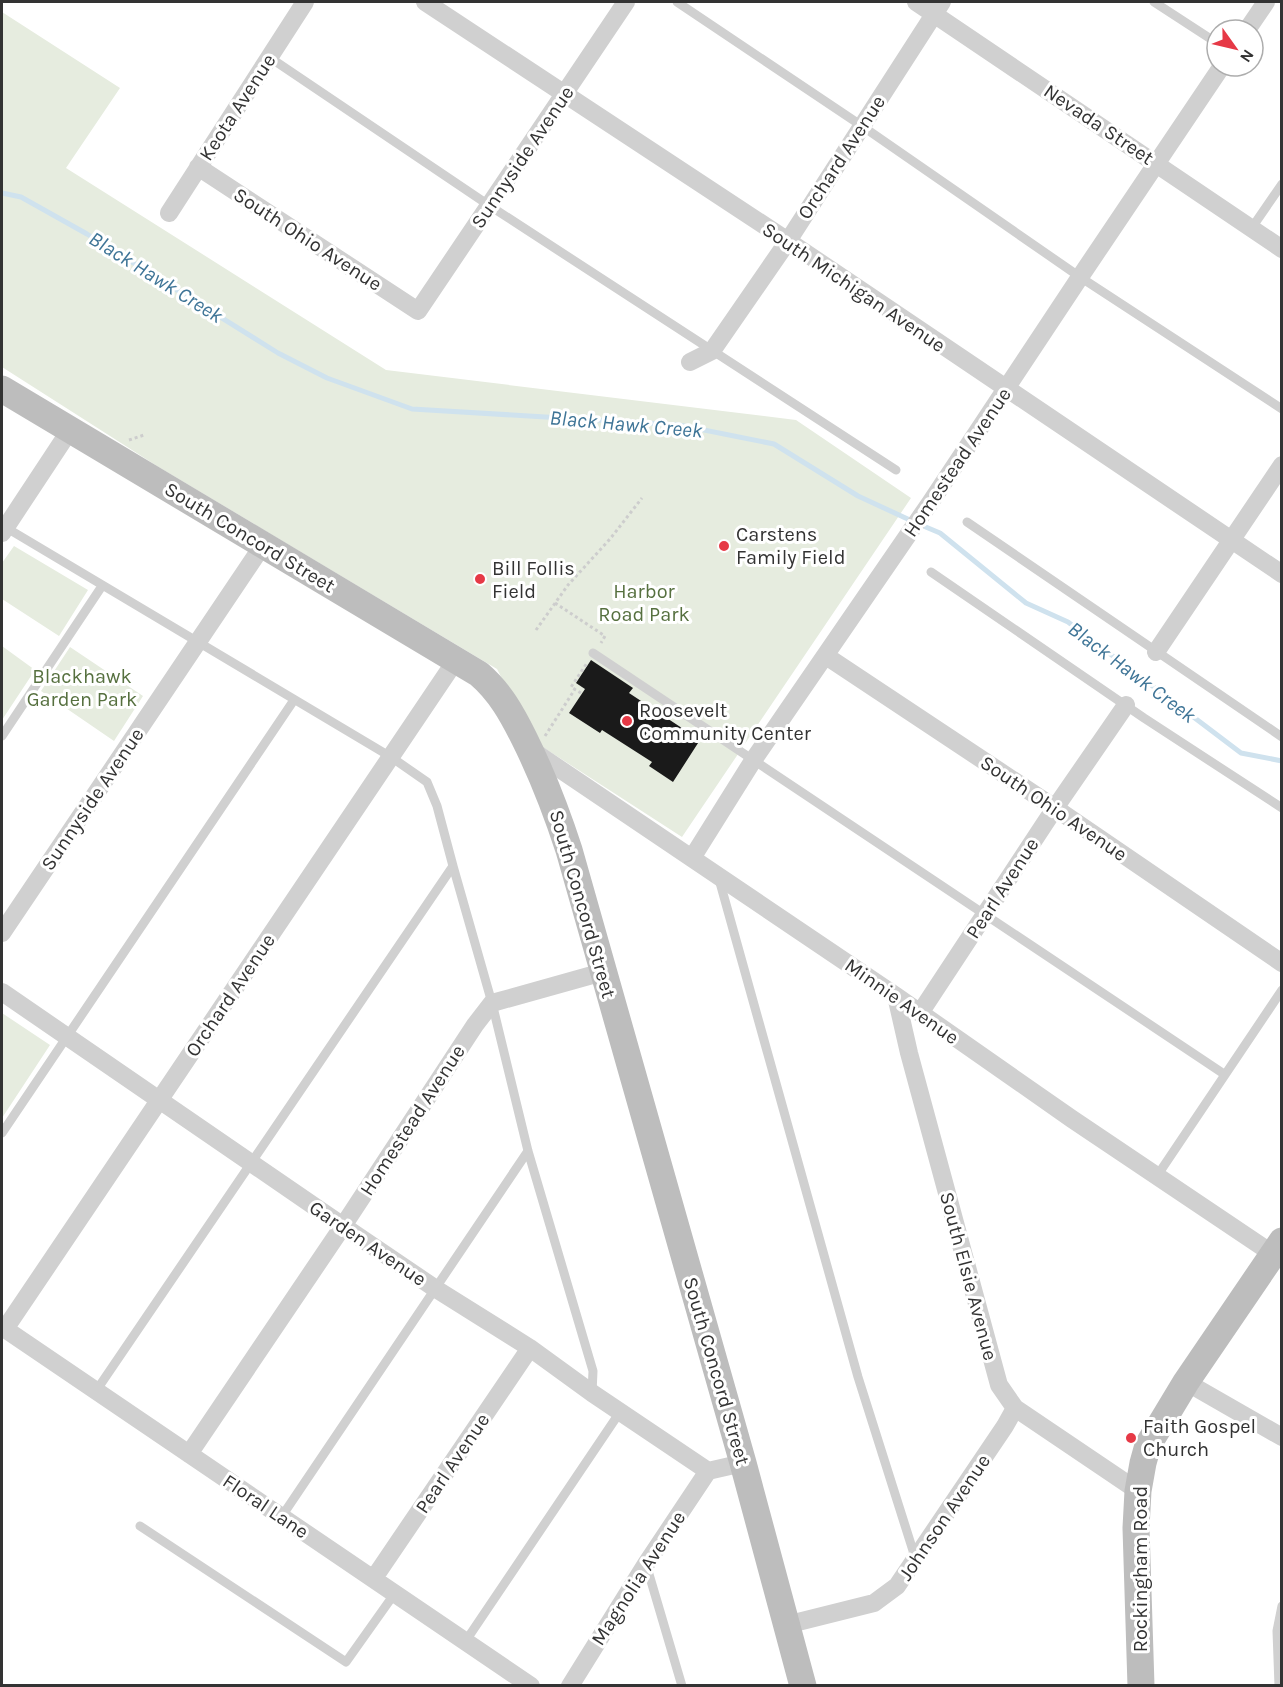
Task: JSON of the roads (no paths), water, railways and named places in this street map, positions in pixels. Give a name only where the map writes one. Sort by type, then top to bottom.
[{"type":"street","name":"Keota Avenue","points":[[169,213],[305,2]]},
{"type":"street","name":"South Michigan Avenue","points":[[425,2],[788,242],[1281,574]]},
{"type":"street","name":"Sunnyside Avenue","points":[[418,311],[626,2]]},
{"type":"street","name":"Nevada Street","points":[[916,2],[938,7],[1281,249]]},
{"type":"street","points":[[1255,18],[1266,2]]},
{"type":"street","name":"Orchard Avenue","points":[[690,362],[712,351],[788,242],[938,7]]},
{"type":"street","name":"Homestead Avenue","points":[[692,858],[754,759],[930,503],[1214,78]]},
{"type":"street","name":"South Ohio Avenue","points":[[198,167],[418,311]]},
{"type":"street","name":"South Concord Street","points":[[2,388],[479,674],[499,694],[536,745],[743,1463],[803,1686]]},
{"type":"street","points":[[3,529],[70,430]]},
{"type":"street","points":[[1156,652],[1281,465]]},
{"type":"street","name":"Sunnyside Avenue","points":[[2,933],[263,545]]},
{"type":"street","name":"South Ohio Avenue","points":[[826,656],[1055,808],[1281,963]]},
{"type":"street","name":"Orchard Avenue","points":[[3,1328],[456,660]]},
{"type":"street","name":"Pearl Avenue","points":[[920,1013],[1126,705]]},
{"type":"street","name":"Minnie Avenue","points":[[536,745],[692,858],[1072,1119],[1156,1176],[1277,1248]]},
{"type":"street","points":[[492,1003],[603,972]]},
{"type":"street","name":"Garden Avenue","points":[[2,992],[342,1226],[530,1348],[708,1471]]},
{"type":"street","name":"South Elsie Avenue","points":[[896,996],[909,1053],[999,1385],[1015,1408],[1138,1491]]},
{"type":"street","name":"Homestead Avenue","points":[[189,1454],[475,1025],[492,1003]]},
{"type":"street","name":"Rockingham Road","points":[[1141,1686],[1136,1528],[1138,1491],[1148,1445],[1186,1382],[1277,1248]]},
{"type":"street","name":"Floral Lane","points":[[3,1328],[531,1686]]},
{"type":"street","name":"Pearl Avenue","points":[[374,1578],[530,1348]]},
{"type":"street","points":[[1186,1382],[1281,1437]]},
{"type":"street","name":"Johnson Avenue","points":[[786,1625],[874,1603],[897,1586],[1015,1408]]},
{"type":"street","points":[[708,1471],[743,1463]]},
{"type":"street","name":"Magnolia Avenue","points":[[570,1686],[646,1564],[708,1471]]},
{"type":"lane","points":[[677,2],[1080,277],[1281,409]]},
{"type":"lane","points":[[1154,2],[1205,35]]},
{"type":"lane","points":[[269,57],[490,206],[896,470]]},
{"type":"lane","points":[[1251,229],[1281,184]]},
{"type":"lane","points":[[967,522],[1281,737]]},
{"type":"lane","points":[[3,529],[391,757],[427,782],[437,806],[492,1003],[528,1151],[593,1371],[592,1393]]},
{"type":"lane","points":[[931,572],[1281,808]]},
{"type":"lane","points":[[2,736],[102,586]]},
{"type":"lane","points":[[594,653],[1224,1074]]},
{"type":"lane","points":[[2,1133],[294,700]]},
{"type":"lane","points":[[96,1391],[453,866]]},
{"type":"lane","points":[[719,876],[858,1377],[915,1560]]},
{"type":"lane","points":[[1156,1176],[1281,990]]},
{"type":"lane","points":[[282,1516],[528,1151]]},
{"type":"lane","points":[[465,1642],[620,1412]]},
{"type":"lane","points":[[140,1526],[346,1662],[395,1593]]},
{"type":"lane","points":[[646,1564],[682,1686]]},
{"type":"lane","points":[[1279,1686],[1277,1631],[1281,1606]]},
{"type":"waterway","name":"Black Hawk Creek","points":[[2,193],[21,197],[87,234],[278,353],[327,378],[412,409],[679,425],[774,444],[858,496],[912,521]]},
{"type":"waterway","name":"Black Hawk Creek","points":[[921,525],[940,533],[1026,603],[1068,622],[1241,753],[1282,761]]},
{"type":"place","name":"Carstens Family Field","points":[[724,546]]},
{"type":"place","name":"Bill Follis Field","points":[[480,579]]},
{"type":"place","name":"Roosevelt Community Center","points":[[627,721]]},
{"type":"place","name":"Faith Gospel Church","points":[[1131,1438]]},
{"type":"park label","name":"Harbor Road Park","points":[[644,602]]},
{"type":"park label","name":"Blackhawk Garden Park","points":[[82,688]]}]
